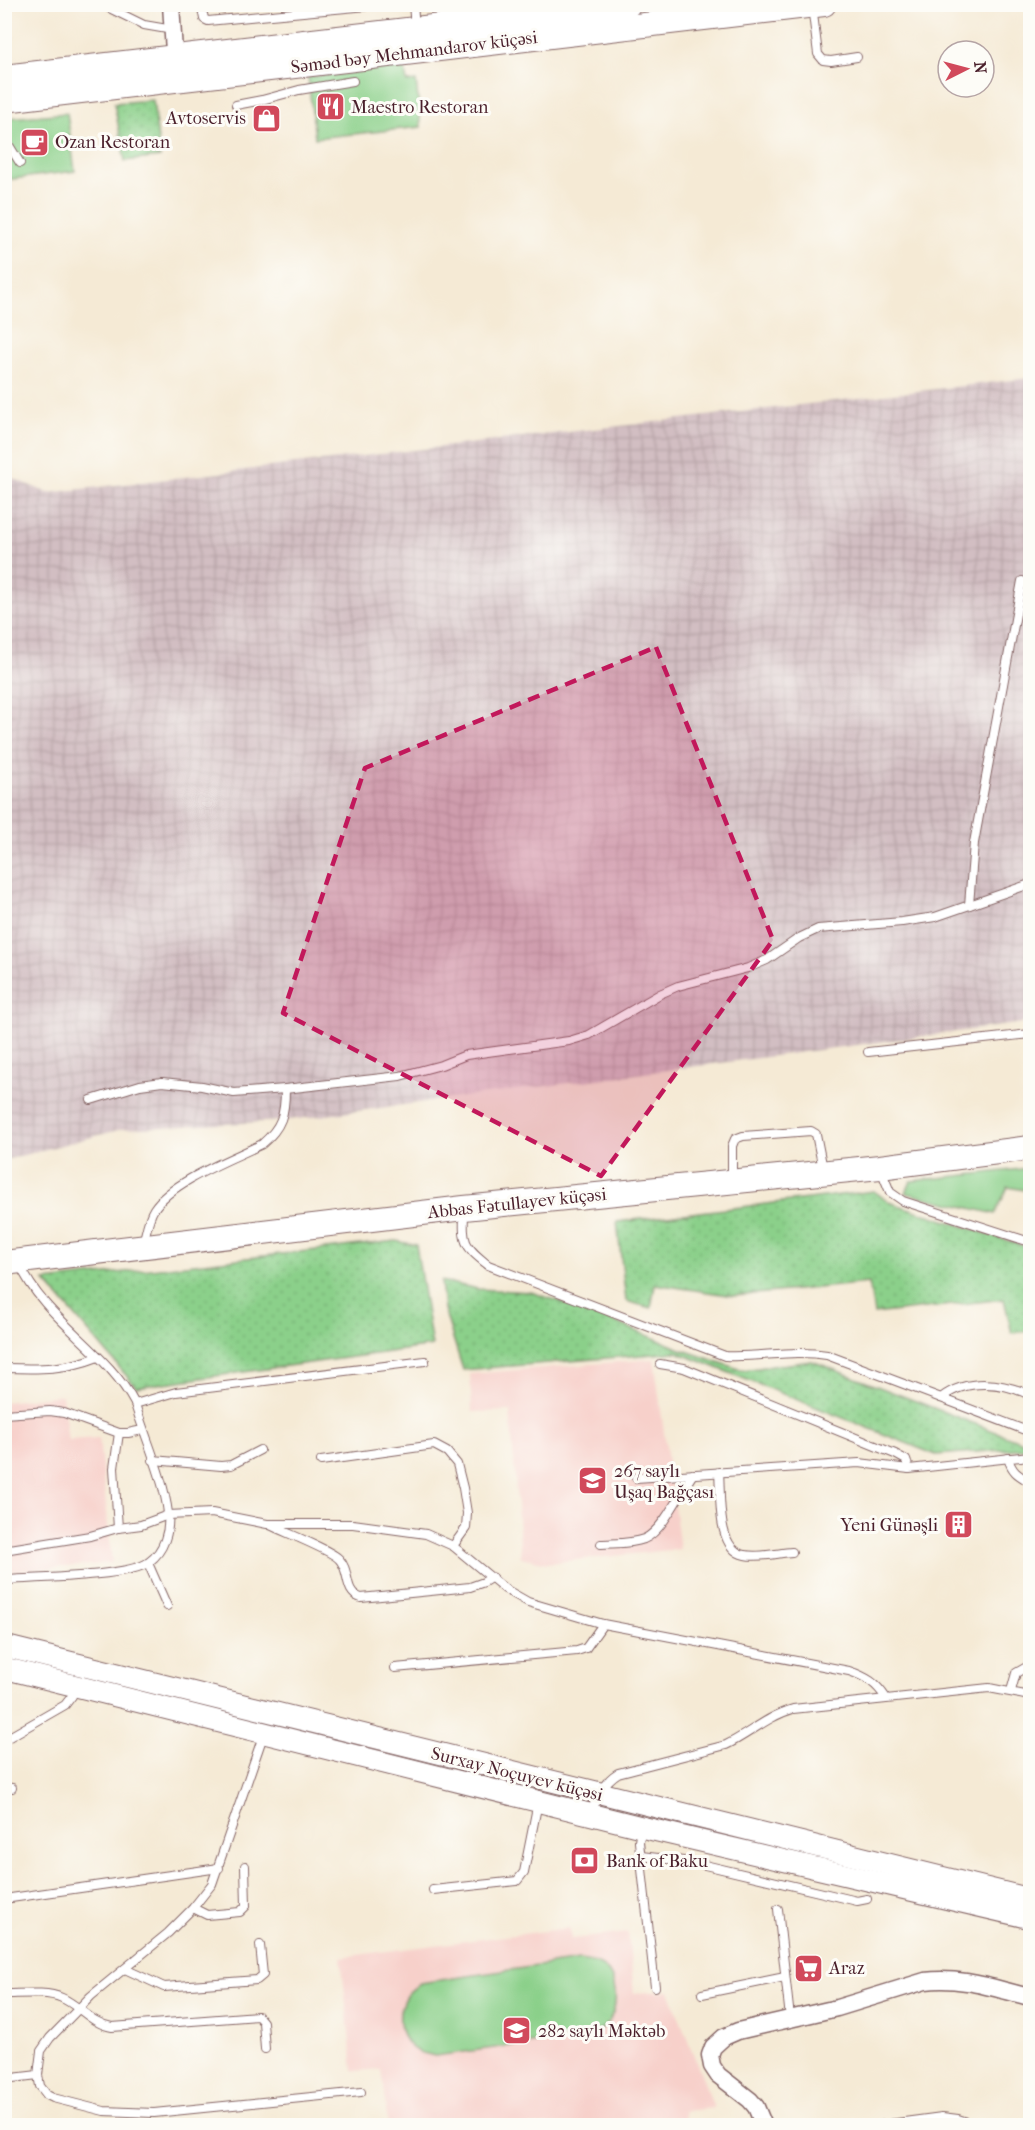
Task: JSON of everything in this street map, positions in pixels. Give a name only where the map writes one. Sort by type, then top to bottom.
[{"type":"main road","name":"Səməd bəy Mehmandarov küçəsi","points":[[4,100],[175,69],[414,16],[628,4]]},
{"type":"main road","name":"Səməd bəy Mehmandarov küçəsi","points":[[4,77],[175,69],[297,77],[818,5]]},
{"type":"main road","name":"Abbas Fətullayev küçəsi","points":[[12,1263],[464,1208],[824,1173],[1030,1148]]},
{"type":"street","points":[[171,4],[175,69]]},
{"type":"street","name":"Surxay Noçuyev küçəsi","points":[[4,1646],[538,1802],[641,1827],[1026,1904]]},
{"type":"street","name":"Surxay Noçuyev küçəsi","points":[[4,1668],[75,1687],[268,1722],[598,1794],[1026,1904]]},
{"type":"street","points":[[764,2126],[756,2107],[750,2100],[718,2075],[712,2066],[710,2055],[713,2047],[723,2037],[738,2031],[837,2008],[939,1979],[975,1984],[1030,1997]]},
{"type":"lane","points":[[101,4],[144,25],[173,30]]},
{"type":"lane","points":[[201,4],[204,20],[208,21],[389,4]]},
{"type":"lane","points":[[818,5],[818,54],[823,60],[831,61],[857,57]]},
{"type":"lane","points":[[236,105],[262,100],[297,77],[353,81]]},
{"type":"lane","points":[[4,137],[20,163]]},
{"type":"lane","points":[[969,905],[974,843],[1022,581]]},
{"type":"lane","points":[[91,1100],[162,1082],[202,1086],[234,1093],[400,1076],[479,1053],[569,1041],[589,1035],[678,986],[748,968],[767,960],[799,938],[818,929],[935,917],[1030,884]]},
{"type":"lane","points":[[868,1052],[1030,1034]]},
{"type":"lane","points":[[142,1247],[152,1211],[163,1197],[183,1183],[262,1144],[272,1136],[282,1121],[285,1089]]},
{"type":"lane","points":[[732,1182],[732,1146],[735,1139],[742,1136],[811,1131],[816,1134],[824,1173]]},
{"type":"lane","points":[[880,1167],[890,1192],[903,1201],[1030,1242]]},
{"type":"lane","points":[[464,1208],[463,1236],[470,1251],[489,1264],[725,1356],[744,1357],[807,1352],[826,1355],[1030,1432]]},
{"type":"lane","points":[[4,1580],[103,1573],[132,1569],[148,1563],[159,1552],[166,1538],[168,1515],[153,1460],[135,1404],[128,1390],[98,1357],[47,1308],[12,1263]]},
{"type":"lane","points":[[4,1368],[50,1369],[78,1365],[98,1357]]},
{"type":"lane","points":[[135,1404],[176,1392],[425,1361]]},
{"type":"lane","points":[[660,1364],[684,1368],[895,1454],[906,1460],[909,1469]]},
{"type":"lane","points":[[940,1398],[950,1391],[991,1383],[1014,1387],[1030,1395]]},
{"type":"lane","points":[[4,1414],[50,1411],[64,1413],[119,1433],[143,1430]]},
{"type":"lane","points":[[118,1527],[114,1468],[119,1433]]},
{"type":"lane","points":[[321,1461],[434,1445],[447,1452],[457,1464],[467,1513],[466,1528],[453,1546]]},
{"type":"lane","points":[[153,1460],[231,1465],[260,1450]]},
{"type":"lane","points":[[636,1478],[859,1463],[909,1469],[1030,1456]]},
{"type":"lane","points":[[1008,1458],[1016,1474],[1030,1482]]},
{"type":"lane","points":[[719,1472],[723,1531],[728,1544],[735,1552],[746,1556],[792,1552]]},
{"type":"lane","points":[[601,1544],[635,1541],[656,1532],[693,1474]]},
{"type":"lane","points":[[4,1550],[90,1536],[118,1527],[141,1525],[168,1515],[212,1513],[267,1524],[354,1524],[426,1534],[453,1546],[505,1589],[528,1602],[603,1624],[849,1671],[867,1677],[877,1685],[886,1698]]},
{"type":"lane","points":[[267,1524],[336,1556],[346,1569],[350,1590],[354,1596],[361,1598],[470,1587],[492,1577]]},
{"type":"lane","points":[[148,1563],[167,1606]]},
{"type":"lane","points":[[395,1668],[577,1651],[586,1648],[603,1624]]},
{"type":"lane","points":[[1011,1691],[1016,1673],[1030,1665]]},
{"type":"lane","points":[[4,1740],[65,1704],[72,1696],[75,1687]]},
{"type":"lane","points":[[590,1814],[598,1794],[610,1778],[618,1773],[726,1745],[777,1714],[793,1709],[988,1688],[1030,1696]]},
{"type":"lane","points":[[268,1722],[212,1884],[193,1908],[168,1933],[92,1996],[50,2038],[40,2051],[38,2075],[40,2086],[47,2095],[104,2111],[154,2113],[361,2092]]},
{"type":"lane","points":[[433,1890],[517,1881],[524,1872],[538,1802]]},
{"type":"lane","points":[[641,1827],[641,1856],[655,1988]]},
{"type":"lane","points":[[641,1856],[678,1859],[857,1900],[867,1899]]},
{"type":"lane","points":[[193,1908],[207,1915],[240,1912],[246,1906],[244,1866]]},
{"type":"lane","points":[[4,1899],[219,1868]]},
{"type":"lane","points":[[777,1909],[790,2018]]},
{"type":"lane","points":[[125,1969],[164,1987],[257,1980],[263,1975],[260,1945]]},
{"type":"lane","points":[[702,1994],[785,1977]]},
{"type":"lane","points":[[4,1994],[48,1995],[61,1998],[79,2008],[101,2026],[112,2027],[258,2016],[263,2022],[265,2049]]},
{"type":"lane","points":[[4,2079],[38,2075]]},
{"type":"lane","points":[[874,2126],[942,2117],[958,2119],[979,2126]]},
{"type":"highlighted area","points":[[656,647],[773,940],[601,1176],[283,1013],[365,768]]},
{"type":"shaded area","points":[[1030,378],[1030,1022],[282,1121],[122,1129],[5,1160],[5,475],[48,493]]},
{"type":"shaded area","name":"267 saylı Uşaq Bağçası","points":[[654,1359],[680,1549],[547,1563],[521,1557],[510,1411],[472,1412],[470,1374]]},
{"type":"shaded area","points":[[62,1395],[68,1440],[99,1438],[112,1563],[5,1572],[5,1402]]},
{"type":"shaded area","name":"282 saylı Məktəb","points":[[569,1928],[571,1939],[628,1933],[634,1993],[669,1991],[714,2108],[684,2111],[685,2125],[388,2125],[381,2069],[353,2071],[341,1957]]},
{"type":"green space","points":[[404,66],[407,82],[416,81],[421,127],[315,138],[308,77]]},
{"type":"green space","points":[[153,100],[160,157],[125,161],[114,103]]},
{"type":"green space","points":[[67,113],[75,171],[5,180],[5,122],[8,118]]},
{"type":"green space","points":[[1030,1168],[1030,1191],[1008,1187],[995,1214],[906,1193],[911,1181]]},
{"type":"green space","points":[[874,1191],[889,1202],[1030,1248],[1030,1331],[1012,1333],[1004,1299],[874,1314],[869,1283],[734,1296],[655,1284],[651,1308],[626,1301],[617,1222]]},
{"type":"green space","points":[[396,1241],[416,1245],[432,1346],[136,1387],[45,1281]]},
{"type":"green space","points":[[441,1281],[478,1289],[531,1292],[593,1313],[683,1350],[742,1370],[812,1361],[1030,1445],[1030,1448],[936,1455],[677,1352],[463,1370],[444,1309]]},
{"type":"green space","points":[[579,1960],[594,1962],[605,1968],[615,1990],[612,2015],[604,2027],[592,2034],[435,2056],[414,2050],[407,2043],[401,2030],[400,2016],[403,2002],[407,1994],[420,1983]]},
{"type":"place","name":"Maestro Restoran","points":[[330,107]]},
{"type":"place","name":"Avtoservis","points":[[267,118]]},
{"type":"place","name":"Ozan Restoran","points":[[34,142]]},
{"type":"place","name":"267 saylı Uşaq Bağçası","points":[[593,1481]]},
{"type":"place","name":"Yeni Günəşli","points":[[959,1525]]},
{"type":"place","name":"Bank of Baku","points":[[585,1861]]},
{"type":"place","name":"Araz","points":[[808,1968]]},
{"type":"place","name":"282 saylı Məktəb","points":[[517,2031]]}]
